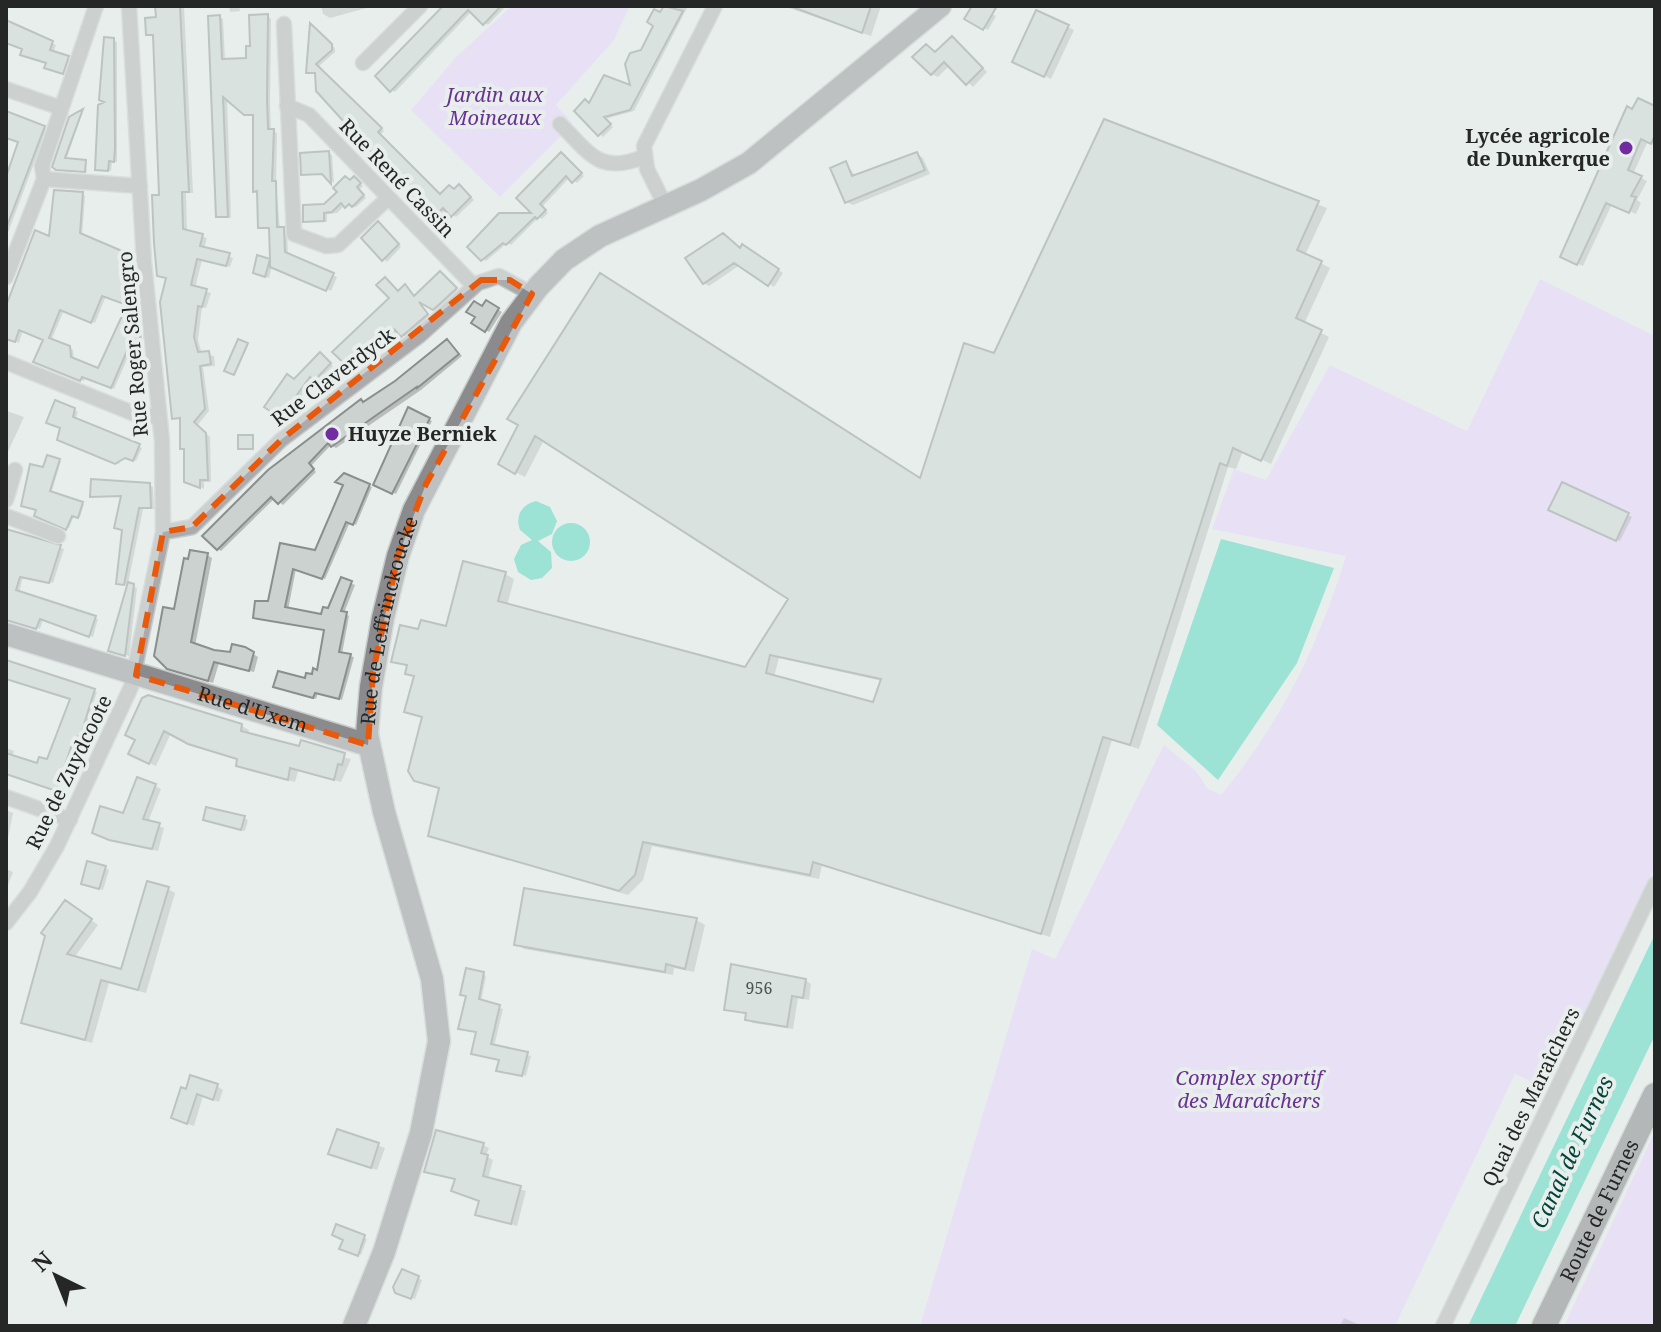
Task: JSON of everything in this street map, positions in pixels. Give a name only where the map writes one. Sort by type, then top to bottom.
[{"type":"main road","name":"Rue de Leffrinckoucke","points":[[354,1326],[384,1252],[421,1133],[435,1078],[439,1041],[432,979],[368,745],[375,657],[391,580],[409,522],[501,342],[532,294],[578,249],[723,179],[758,157],[940,6]]},
{"type":"main road","name":"Rue d'Uxem","points":[[6,634],[368,745]]},
{"type":"main road","name":"Route de Furnes","points":[[1544,1326],[1655,1095]]},
{"type":"street","points":[[6,277],[44,179],[42,166],[96,6]]},
{"type":"street","name":"Rue Roger Salengro","points":[[129,6],[159,417],[163,532],[136,675]]},
{"type":"street","points":[[363,63],[420,6]]},
{"type":"street","points":[[665,205],[643,157],[647,135],[715,6]]},
{"type":"street","points":[[284,24],[292,227],[297,237],[338,245],[388,198]]},
{"type":"street","points":[[6,89],[61,108]]},
{"type":"street","name":"Rue René Cassin","points":[[287,106],[306,112],[474,286]]},
{"type":"street","points":[[560,124],[601,163],[620,166],[643,157]]},
{"type":"street","points":[[44,179],[140,186]]},
{"type":"street","points":[[474,286],[489,277],[499,276],[532,294]]},
{"type":"street","name":"Rue Claverdyck","points":[[163,532],[192,527],[281,440],[412,342],[474,286]]},
{"type":"street","points":[[6,362],[135,414],[159,417]]},
{"type":"street","points":[[6,500],[15,470]]},
{"type":"street","points":[[6,516],[58,536]]},
{"type":"street","name":"Rue de Zuydcoote","points":[[6,923],[36,883],[70,820],[136,675]]},
{"type":"street","points":[[6,797],[70,820]]},
{"type":"street","name":"Quai des Maraîchers","points":[[1443,1326],[1655,884]]},
{"type":"highlighted area","points":[[481,280],[510,280],[532,294],[426,484],[398,556],[373,672],[368,745],[136,675],[163,532],[192,527],[281,440]]},
{"type":"green space","name":"Jardin aux Moineaux","points":[[512,6],[630,6],[614,40],[556,105],[573,124],[500,197],[411,110],[457,56]]},
{"type":"green space","name":"Complex sportif des Maraîchers","points":[[1540,279],[1655,336],[1655,867],[1547,1089],[1515,1074],[1395,1326],[920,1326],[1032,949],[1055,959],[1164,745],[1196,771],[1207,788],[1221,795],[1263,739],[1296,682],[1335,590],[1346,556],[1212,529],[1234,469],[1266,480],[1330,365],[1467,431]]},
{"type":"green space","points":[[1655,1131],[1655,1326],[1564,1326]]},
{"type":"water","points":[[536,501],[550,507],[557,521],[552,534],[538,541],[551,552],[552,568],[542,578],[531,580],[518,572],[514,559],[521,545],[532,540],[520,530],[519,516],[526,505]]},
{"type":"water","points":[[571,523],[585,528],[590,542],[585,556],[571,561],[557,556],[552,542],[557,528]]},
{"type":"water","points":[[1221,539],[1334,568],[1297,663],[1218,780],[1157,725]]},
{"type":"water","name":"Canal de Furnes","points":[[1655,934],[1655,1035],[1515,1326],[1468,1326]]},
{"type":"building","points":[[155,6],[180,6],[189,192],[182,192],[183,229],[203,234],[200,246],[230,253],[226,266],[197,259],[191,285],[207,289],[202,307],[198,306],[194,337],[198,352],[209,351],[211,364],[200,366],[205,409],[194,422],[206,433],[208,480],[200,480],[200,488],[184,482],[180,418],[172,419],[160,302],[166,278],[157,276],[152,195],[159,195],[153,35],[146,35],[145,18],[156,17]]},
{"type":"building","points":[[443,6],[501,6],[483,25],[468,10],[390,92],[375,76]]},
{"type":"building","points":[[664,6],[683,11],[630,110],[604,117],[611,124],[598,136],[574,111],[585,99],[589,103],[604,75],[630,85],[625,64],[630,53],[641,50],[653,26],[647,22],[654,9],[660,12]]},
{"type":"building","points":[[790,6],[871,6],[862,33]]},
{"type":"building","points":[[972,6],[997,6],[983,30],[964,19]]},
{"type":"building","points":[[1036,10],[1069,25],[1044,77],[1012,62]]},
{"type":"building","points":[[268,14],[268,129],[274,129],[272,181],[276,181],[277,227],[284,227],[285,252],[334,273],[326,291],[270,267],[269,228],[258,228],[257,191],[253,192],[253,115],[244,115],[223,97],[228,217],[216,217],[208,16],[220,15],[222,59],[246,58],[246,46],[250,46],[249,15]]},
{"type":"building","points":[[6,20],[53,41],[50,50],[69,56],[63,74],[44,68],[46,63],[20,55],[22,49],[6,43]]},
{"type":"building","points":[[310,23],[332,44],[332,50],[316,64],[382,128],[378,132],[440,194],[449,185],[454,189],[459,184],[471,197],[451,217],[443,208],[432,219],[316,91],[315,73],[306,73]]},
{"type":"building","points":[[952,36],[983,68],[966,85],[944,62],[931,75],[912,57],[926,44],[935,52]]},
{"type":"building","points":[[104,37],[114,38],[115,148],[114,162],[109,161],[108,171],[95,170],[98,105],[104,102],[99,100]]},
{"type":"building","points":[[1638,98],[1655,106],[1655,135],[1651,144],[1641,139],[1628,170],[1642,176],[1631,196],[1636,197],[1629,213],[1606,203],[1577,265],[1560,257],[1627,106],[1632,109]]},
{"type":"building","points":[[83,109],[65,158],[86,160],[85,172],[56,170],[52,167],[69,117]]},
{"type":"building","points":[[6,111],[45,126],[7,226],[6,177],[18,142],[6,138]]},
{"type":"building","points":[[1104,119],[1319,201],[1297,250],[1322,261],[1296,318],[1322,330],[1261,461],[1233,448],[1227,466],[1220,463],[1130,745],[1103,737],[1041,934],[813,862],[810,875],[643,842],[635,875],[619,891],[428,836],[439,788],[414,781],[408,771],[422,717],[404,712],[414,676],[405,674],[407,665],[391,662],[400,625],[418,629],[421,620],[446,626],[463,561],[506,572],[498,601],[745,667],[788,599],[535,436],[515,474],[498,464],[518,425],[507,419],[600,273],[920,478],[964,343],[994,353]],"holes":[[[770,655],[881,679],[873,702],[766,673]]]},
{"type":"building","points":[[329,151],[331,184],[322,174],[301,175],[300,153]]},
{"type":"building","points":[[561,152],[582,173],[572,183],[566,176],[540,204],[546,210],[537,219],[535,217],[506,245],[503,243],[481,261],[467,247],[499,213],[531,213],[516,198]]},
{"type":"building","points":[[917,152],[925,170],[845,203],[830,168],[846,161],[852,176]]},
{"type":"building","points":[[345,176],[350,180],[354,176],[361,183],[357,187],[364,195],[352,207],[349,204],[345,208],[341,203],[332,212],[324,213],[324,221],[303,222],[303,205],[324,204],[337,192],[333,188]]},
{"type":"building","points":[[54,190],[83,192],[80,233],[129,254],[130,298],[133,291],[141,342],[132,339],[111,388],[82,377],[80,381],[33,362],[43,340],[19,330],[15,342],[6,339],[6,306],[35,230],[49,236]],"holes":[[[102,296],[127,305],[98,368],[71,357],[70,346],[49,338],[60,310],[91,323]]]},
{"type":"building","points":[[378,221],[399,244],[382,261],[361,238]]},
{"type":"building","points":[[723,233],[740,248],[742,244],[779,269],[768,286],[734,263],[703,284],[685,258]]},
{"type":"building","points":[[257,255],[270,259],[265,277],[253,273]]},
{"type":"building","points":[[440,271],[457,288],[433,310],[419,302],[428,314],[401,337],[394,329],[360,361],[357,358],[348,367],[332,352],[389,298],[376,285],[385,277],[398,291],[405,284],[414,296]]},
{"type":"building","points":[[486,300],[499,308],[485,332],[471,323],[475,317],[466,312],[474,301],[482,306]]},
{"type":"building","points":[[238,339],[248,343],[234,375],[224,371]]},
{"type":"building","points":[[447,339],[459,354],[416,389],[418,386],[331,447],[328,443],[309,463],[314,469],[278,504],[271,497],[217,550],[202,536],[268,470],[361,399],[363,402],[395,381]]},
{"type":"building","points":[[320,352],[331,363],[314,381],[310,377],[280,418],[264,407],[287,374],[294,379]]},
{"type":"building","points":[[55,400],[75,408],[73,417],[140,444],[133,461],[125,458],[115,464],[57,440],[60,428],[46,423]]},
{"type":"building","points":[[408,407],[430,418],[392,494],[373,485]]},
{"type":"building","points":[[238,435],[253,435],[253,449],[238,449]]},
{"type":"building","points":[[47,455],[60,459],[50,491],[83,502],[78,518],[72,516],[66,530],[34,516],[36,510],[21,506],[30,464],[43,467]]},
{"type":"building","points":[[344,473],[370,484],[353,525],[346,522],[322,579],[293,569],[285,607],[321,614],[323,607],[328,608],[341,577],[352,581],[341,611],[347,612],[339,652],[351,654],[339,699],[315,693],[313,698],[273,687],[278,671],[305,678],[306,673],[312,674],[313,668],[317,670],[324,630],[253,618],[255,601],[268,601],[280,543],[315,550],[343,485],[335,482]]},
{"type":"building","points":[[91,479],[150,483],[151,508],[139,508],[124,585],[116,584],[122,530],[114,528],[121,496],[90,497]]},
{"type":"building","points":[[1562,482],[1629,513],[1616,541],[1548,510]]},
{"type":"building","points":[[6,529],[61,545],[49,583],[20,577],[16,590],[96,616],[89,637],[40,619],[36,629],[6,620]]},
{"type":"building","points":[[190,550],[208,553],[191,642],[230,652],[232,644],[245,647],[254,652],[249,671],[214,662],[208,681],[167,669],[154,656],[163,607],[174,609],[184,558],[188,559]]},
{"type":"building","points":[[128,582],[134,584],[125,656],[108,651]]},
{"type":"building","points":[[6,660],[95,689],[81,734],[74,739],[56,791],[6,774],[6,753],[37,763],[39,757],[47,759],[70,699],[6,679]]},
{"type":"building","points":[[148,695],[242,724],[241,731],[299,746],[301,740],[345,753],[342,765],[338,764],[334,780],[290,768],[288,780],[236,766],[237,759],[188,744],[164,731],[149,764],[128,754],[135,740],[125,735],[142,698]]},
{"type":"building","points":[[137,777],[156,784],[143,819],[160,823],[152,849],[92,833],[100,806],[123,813]]},
{"type":"building","points":[[206,807],[245,816],[241,830],[203,820]]},
{"type":"building","points":[[87,861],[106,866],[99,889],[81,884]]},
{"type":"building","points":[[147,881],[169,887],[138,990],[101,980],[85,1040],[21,1023],[45,936],[41,933],[65,900],[92,919],[67,954],[121,969]]},
{"type":"building","points":[[524,888],[697,918],[685,969],[666,964],[665,972],[514,945]]},
{"type":"building","points":[[731,964],[806,979],[803,998],[792,996],[787,1027],[745,1020],[746,1013],[724,1010]]},
{"type":"building","points":[[466,968],[484,972],[479,999],[500,1005],[491,1044],[528,1052],[522,1076],[496,1071],[499,1060],[471,1054],[476,1032],[458,1029],[466,996],[460,995]]},
{"type":"building","points":[[190,1075],[218,1084],[213,1100],[197,1094],[187,1124],[171,1118],[181,1087],[186,1089]]},
{"type":"building","points":[[337,1129],[379,1143],[371,1168],[328,1154]]},
{"type":"building","points":[[436,1130],[484,1143],[481,1153],[488,1155],[483,1176],[521,1186],[511,1224],[475,1215],[479,1201],[451,1191],[455,1179],[424,1172]]},
{"type":"building","points":[[336,1224],[365,1235],[358,1256],[339,1249],[343,1240],[332,1235]]},
{"type":"building","points":[[402,1269],[419,1276],[411,1299],[395,1293],[393,1287]]},
{"type":"place","name":"Lycée agricole de Dunkerque","points":[[1626,148]]},
{"type":"place","name":"Huyze Berniek","points":[[332,434]]}]
